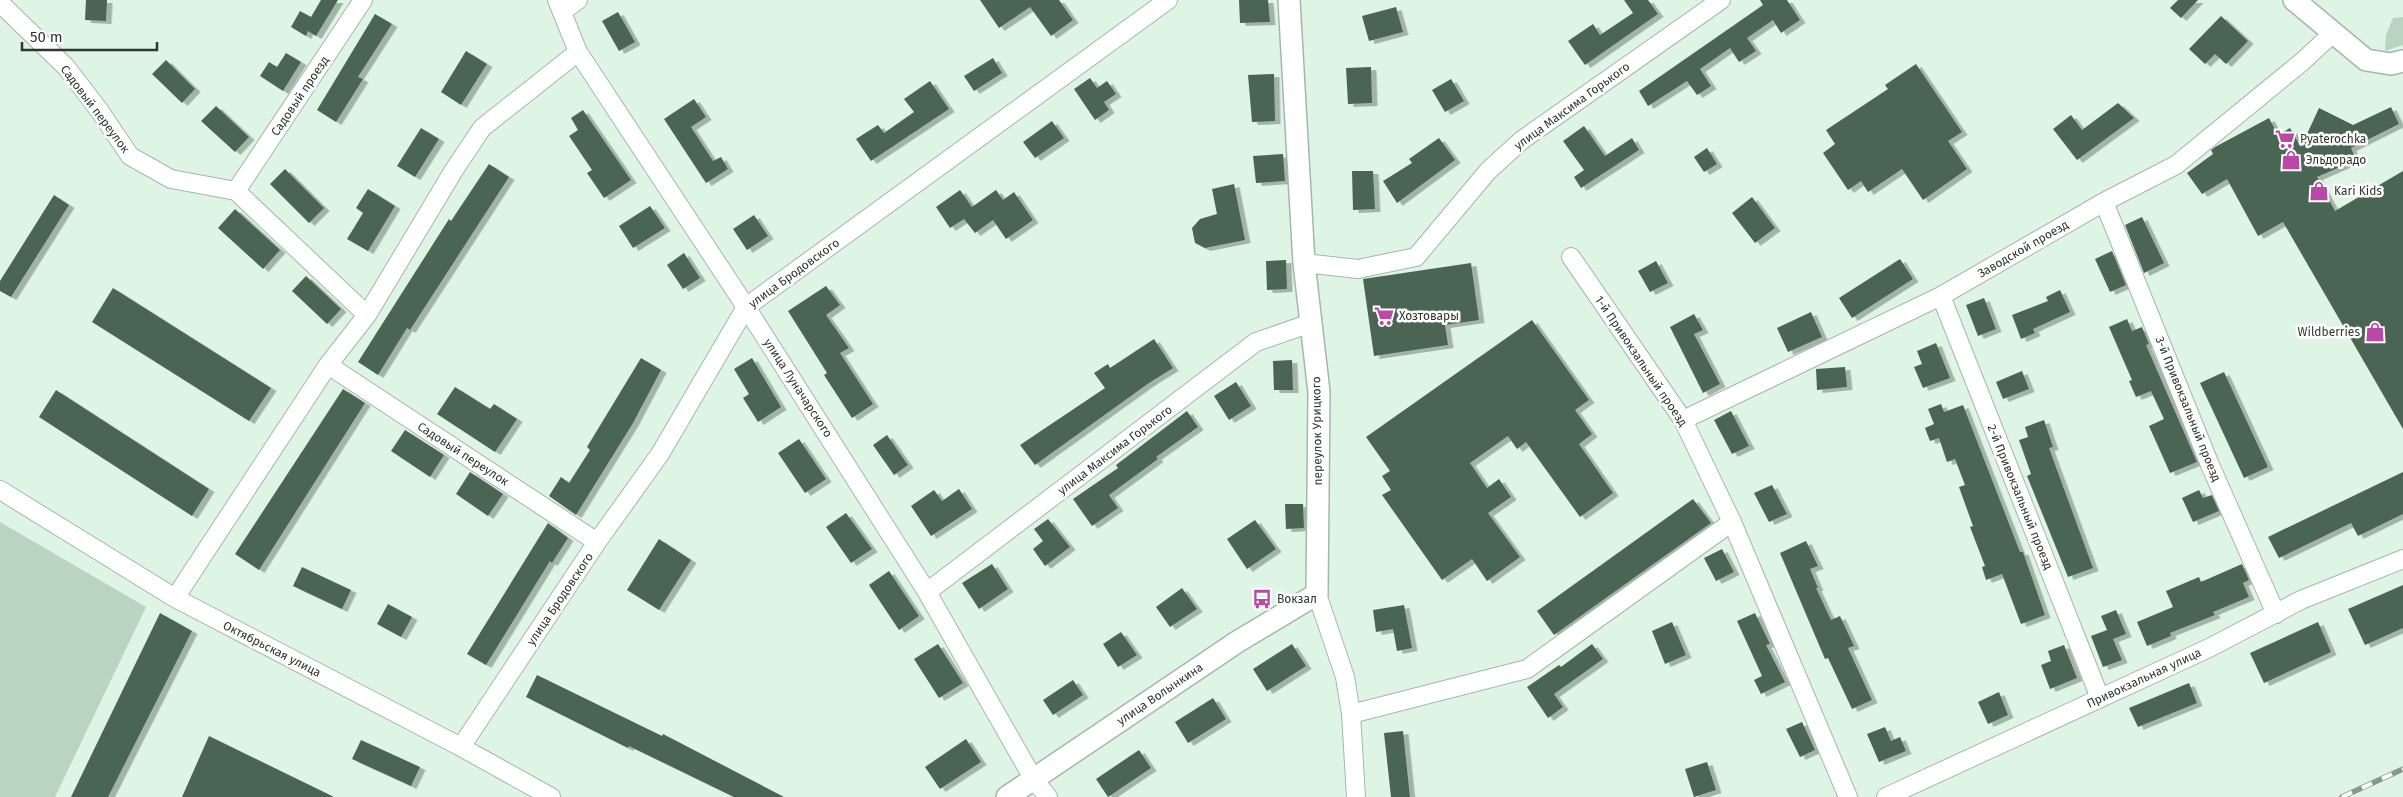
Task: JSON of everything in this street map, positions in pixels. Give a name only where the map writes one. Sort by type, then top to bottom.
[{"type":"street","name":"Садовый проезд","points":[[236,192],[363,0]]},
{"type":"street","points":[[560,6],[578,0]]},
{"type":"street","name":"улица Бродовского","points":[[461,746],[597,542],[660,454],[746,307],[1168,0]]},
{"type":"street","name":"переулок Урицкого","points":[[1289,0],[1304,263],[1319,392],[1317,594],[1345,677],[1351,714],[1356,797]]},
{"type":"street","name":"улица Максима Горького","points":[[1304,263],[1358,269],[1416,256],[1488,171],[1522,140],[1721,0]]},
{"type":"street","points":[[2294,0],[2366,60],[2397,63]]},
{"type":"street","name":"Садовый переулок","points":[[0,3],[66,67],[99,110],[130,156],[171,179],[236,192]]},
{"type":"street","name":"улица Луначарского","points":[[560,6],[578,52],[746,307],[927,592],[1034,780],[1048,797]]},
{"type":"street","name":"Заводской проезд","points":[[1683,420],[1941,296],[2104,202],[2176,165],[2303,61],[2333,33]]},
{"type":"street","points":[[174,598],[328,365],[367,315],[454,170],[482,128],[578,52]]},
{"type":"street","points":[[236,192],[367,315]]},
{"type":"street","name":"3-й Привокзальный проезд","points":[[2104,202],[2210,465],[2276,614]]},
{"type":"street","name":"1-й Привокзальный проезд","points":[[1570,257],[1683,420],[1732,522],[1848,797]]},
{"type":"street","name":"2-й Привокзальный проезд","points":[[1941,296],[2100,698]]},
{"type":"street","name":"улица Максима Горького","points":[[927,592],[1256,342],[1311,323]]},
{"type":"street","name":"Садовый переулок","points":[[328,365],[597,542]]},
{"type":"street","name":"Октябрьская улица","points":[[0,490],[174,598],[461,746],[551,797]]},
{"type":"street","points":[[1351,714],[1527,669],[1732,522]]},
{"type":"street","name":"Привокзальная улица","points":[[1886,797],[2209,648],[2301,600],[2403,560]]},
{"type":"street","name":"улица Волынкина","points":[[1007,797],[1237,642],[1317,594]]},
{"type":"green space","points":[[2403,17],[2403,45],[2385,51],[2386,35],[2393,18]]},
{"type":"green space","points":[[0,522],[146,607],[55,797],[0,797]]},
{"type":"building","points":[[86,0],[107,0],[106,21],[85,20]]},
{"type":"building","points":[[321,0],[338,0],[316,36],[308,31],[306,36],[291,27],[300,11],[311,17]]},
{"type":"building","points":[[980,0],[1059,0],[1073,20],[1051,36],[1030,7],[999,28]]},
{"type":"building","points":[[1239,0],[1268,0],[1270,22],[1240,23]]},
{"type":"building","points":[[1624,0],[1648,0],[1658,14],[1585,65],[1568,41],[1593,24],[1600,35],[1633,13]]},
{"type":"building","points":[[1760,0],[1787,0],[1800,20],[1781,33],[1773,20],[1747,38],[1756,51],[1739,62],[1730,48],[1700,69],[1711,86],[1697,95],[1687,81],[1648,106],[1639,91],[1763,5]]},
{"type":"building","points":[[2178,0],[2198,0],[2181,18],[2170,8]]},
{"type":"building","points":[[1396,7],[1403,32],[1369,41],[1362,16]]},
{"type":"building","points":[[618,12],[635,42],[619,51],[602,21]]},
{"type":"building","points":[[375,14],[392,24],[358,77],[363,79],[336,122],[317,110]]},
{"type":"building","points":[[2221,16],[2248,41],[2226,64],[2215,54],[2205,64],[2189,49]]},
{"type":"building","points":[[466,51],[487,64],[461,105],[441,92]]},
{"type":"building","points":[[286,53],[301,62],[283,91],[260,76],[269,62],[277,67]]},
{"type":"building","points":[[993,58],[1002,73],[974,91],[964,76]]},
{"type":"building","points":[[166,60],[195,89],[182,103],[152,74]]},
{"type":"building","points":[[1916,64],[1962,132],[1948,141],[1967,169],[1923,200],[1902,169],[1868,192],[1861,181],[1848,190],[1823,153],[1835,144],[1826,130],[1888,89],[1885,85]]},
{"type":"building","points":[[1371,67],[1372,103],[1348,104],[1346,68]]},
{"type":"building","points":[[1274,74],[1275,121],[1252,122],[1248,75]]},
{"type":"building","points":[[1090,78],[1097,88],[1107,81],[1116,94],[1104,102],[1109,110],[1095,120],[1074,89]]},
{"type":"building","points":[[1451,79],[1464,101],[1445,112],[1432,90]]},
{"type":"building","points":[[930,81],[949,109],[871,161],[856,139],[878,125],[884,133],[914,112],[904,99]]},
{"type":"building","points":[[694,99],[706,117],[691,127],[713,161],[721,157],[728,169],[706,183],[664,119]]},
{"type":"building","points":[[2118,103],[2134,118],[2077,160],[2053,129],[2071,115],[2082,130]]},
{"type":"building","points":[[216,106],[249,137],[235,152],[201,121]]},
{"type":"building","points":[[2391,107],[2399,124],[2351,148],[2356,160],[2317,177],[2335,211],[2403,171],[2403,429],[2283,222],[2258,236],[2227,179],[2202,194],[2187,173],[2213,154],[2211,150],[2215,147],[2269,118],[2278,135],[2290,128],[2301,147],[2319,108],[2353,125]]},
{"type":"building","points":[[583,110],[631,180],[604,198],[587,173],[592,170],[569,136],[578,130],[571,118]]},
{"type":"building","points":[[1052,121],[1064,138],[1035,158],[1023,142]]},
{"type":"building","points":[[1584,126],[1605,156],[1632,138],[1639,150],[1581,188],[1574,177],[1584,170],[1563,141]]},
{"type":"building","points":[[421,128],[439,139],[415,177],[397,166]]},
{"type":"building","points":[[1439,138],[1455,160],[1397,203],[1383,181],[1412,163],[1409,159]]},
{"type":"building","points":[[1707,148],[1717,164],[1704,172],[1694,157]]},
{"type":"building","points":[[1283,154],[1285,181],[1256,183],[1253,156]]},
{"type":"building","points":[[489,164],[509,177],[410,330],[407,328],[378,375],[358,362],[449,219],[451,221]]},
{"type":"building","points":[[285,169],[324,208],[309,223],[270,184]]},
{"type":"building","points":[[1352,171],[1373,171],[1375,209],[1353,210]]},
{"type":"building","points":[[1234,184],[1245,240],[1205,248],[1195,243],[1192,228],[1200,219],[1217,214],[1212,189]]},
{"type":"building","points":[[368,189],[395,206],[368,251],[347,239],[363,213],[356,208]]},
{"type":"building","points":[[960,190],[972,207],[996,190],[1003,200],[1014,192],[1033,220],[1006,239],[993,220],[975,233],[964,219],[950,228],[936,207]]},
{"type":"building","points":[[54,195],[69,205],[11,297],[0,291],[0,281]]},
{"type":"building","points":[[1752,197],[1775,228],[1755,243],[1732,213]]},
{"type":"building","points":[[650,206],[665,228],[633,248],[619,226]]},
{"type":"building","points":[[235,209],[280,250],[263,269],[218,228]]},
{"type":"building","points":[[754,215],[768,236],[747,250],[733,229]]},
{"type":"building","points":[[2142,217],[2164,263],[2144,273],[2125,225]]},
{"type":"building","points":[[2112,251],[2126,285],[2110,292],[2095,259]]},
{"type":"building","points":[[684,253],[700,278],[683,289],[667,265]]},
{"type":"building","points":[[1900,259],[1913,279],[1852,318],[1839,298]]},
{"type":"building","points":[[1286,260],[1287,289],[1267,290],[1266,261]]},
{"type":"building","points":[[1656,261],[1668,283],[1650,292],[1638,271]]},
{"type":"building","points":[[1471,263],[1479,320],[1445,325],[1448,345],[1374,356],[1363,279]]},
{"type":"building","points":[[306,276],[341,309],[327,324],[292,291]]},
{"type":"building","points":[[826,286],[840,305],[826,315],[849,348],[840,353],[873,404],[852,418],[824,375],[827,373],[788,311]]},
{"type":"building","points":[[113,288],[271,388],[249,421],[92,322]]},
{"type":"building","points":[[2060,290],[2070,312],[2033,329],[2035,333],[2021,339],[2012,315],[2048,301],[2046,297]]},
{"type":"building","points":[[1984,298],[1996,329],[1978,336],[1966,305]]},
{"type":"building","points":[[1811,312],[1822,337],[1788,352],[1777,328]]},
{"type":"building","points":[[1694,314],[1703,330],[1694,334],[1720,384],[1703,393],[1670,327]]},
{"type":"building","points":[[2127,319],[2132,331],[2142,327],[2149,344],[2146,345],[2197,462],[2170,473],[2149,426],[2164,419],[2151,391],[2136,397],[2129,381],[2132,380],[2109,327]]},
{"type":"building","points":[[1532,320],[1589,400],[1575,410],[1592,434],[1579,444],[1613,493],[1580,517],[1526,442],[1517,449],[1508,436],[1470,463],[1487,488],[1499,479],[1511,497],[1488,513],[1520,557],[1487,581],[1472,559],[1442,580],[1382,495],[1391,490],[1382,476],[1390,471],[1366,437]]},
{"type":"building","points":[[1154,339],[1173,368],[1149,383],[1035,465],[1020,445],[1105,388],[1094,373],[1108,364],[1110,368]]},
{"type":"building","points":[[1936,343],[1950,378],[1923,388],[1914,367],[1922,364],[1917,351]]},
{"type":"building","points":[[641,358],[661,370],[633,423],[576,515],[549,496],[561,477],[569,483],[590,450],[587,447]]},
{"type":"building","points":[[752,358],[781,407],[758,422],[743,398],[749,394],[734,369]]},
{"type":"building","points":[[1292,360],[1293,390],[1274,390],[1273,361]]},
{"type":"building","points":[[1845,367],[1847,387],[1817,390],[1816,369]]},
{"type":"building","points":[[2022,371],[2029,389],[2003,399],[1996,382]]},
{"type":"building","points":[[2224,372],[2268,467],[2244,478],[2200,383]]},
{"type":"building","points":[[1236,382],[1251,406],[1229,420],[1214,396]]},
{"type":"building","points":[[455,387],[490,409],[494,404],[517,419],[495,452],[437,414]]},
{"type":"building","points":[[343,389],[365,403],[259,570],[235,554]]},
{"type":"building","points":[[56,390],[209,489],[192,516],[39,417]]},
{"type":"building","points":[[1941,404],[1944,412],[1963,405],[2020,552],[2023,552],[2045,615],[2021,624],[2002,574],[1986,580],[1982,567],[1985,566],[1970,527],[1973,526],[1959,487],[1965,485],[1955,459],[1947,462],[1939,438],[1930,441],[1925,428],[1934,424],[1928,409]]},
{"type":"building","points":[[1187,411],[1198,427],[1156,457],[1158,459],[1109,495],[1118,508],[1092,526],[1073,499],[1118,468],[1116,465]]},
{"type":"building","points":[[1731,411],[1749,446],[1732,454],[1714,420]]},
{"type":"building","points":[[2044,420],[2053,447],[2049,448],[2093,568],[2068,577],[2027,476],[2031,474],[2019,440],[2028,437],[2025,427]]},
{"type":"building","points":[[405,430],[444,455],[430,477],[391,451]]},
{"type":"building","points":[[887,435],[908,465],[894,475],[873,445]]},
{"type":"building","points":[[799,439],[826,479],[805,493],[778,453]]},
{"type":"building","points":[[470,472],[503,494],[488,516],[456,494]]},
{"type":"building","points":[[2403,472],[2403,514],[2358,536],[2351,523],[2279,558],[2268,537]]},
{"type":"building","points":[[1772,485],[1787,514],[1769,522],[1754,493]]},
{"type":"building","points":[[959,489],[972,509],[931,536],[911,506],[934,490],[942,501]]},
{"type":"building","points":[[2199,490],[2203,498],[2212,495],[2219,511],[2193,522],[2182,498]]},
{"type":"building","points":[[1693,499],[1711,523],[1554,635],[1537,611]]},
{"type":"building","points":[[1285,504],[1303,504],[1304,528],[1286,529]]},
{"type":"building","points":[[846,513],[872,549],[851,563],[826,527]]},
{"type":"building","points":[[1048,519],[1070,547],[1045,566],[1033,549],[1043,541],[1034,529]]},
{"type":"building","points":[[1255,520],[1276,549],[1247,569],[1227,539]]},
{"type":"building","points":[[548,523],[568,538],[552,563],[550,561],[486,665],[467,654]]},
{"type":"building","points":[[659,539],[691,560],[659,610],[627,590]]},
{"type":"building","points":[[1806,541],[1818,566],[1810,569],[1818,588],[1816,588],[1831,620],[1840,616],[1854,646],[1848,648],[1872,700],[1852,709],[1828,658],[1825,659],[1780,553]]},
{"type":"building","points":[[1722,549],[1734,572],[1716,581],[1704,558]]},
{"type":"building","points":[[992,564],[1008,589],[979,609],[962,583]]},
{"type":"building","points":[[2242,564],[2249,580],[2243,583],[2249,597],[2213,612],[2215,615],[2170,633],[2171,636],[2147,646],[2137,622],[2173,607],[2166,591],[2199,577],[2201,582]]},
{"type":"building","points":[[302,567],[351,590],[342,609],[293,586]]},
{"type":"building","points":[[889,571],[919,616],[899,630],[869,585]]},
{"type":"building","points":[[2403,585],[2403,628],[2365,645],[2348,609]]},
{"type":"building","points":[[1182,588],[1197,609],[1170,627],[1156,607]]},
{"type":"building","points":[[388,604],[412,617],[401,637],[377,624]]},
{"type":"building","points":[[1404,605],[1412,648],[1397,651],[1393,629],[1376,632],[1373,610]]},
{"type":"building","points":[[2116,610],[2126,634],[2113,639],[2122,660],[2103,667],[2091,636],[2107,630],[2101,616]]},
{"type":"building","points":[[160,613],[192,631],[108,797],[71,797]]},
{"type":"building","points":[[1755,613],[1770,644],[1766,645],[1785,682],[1761,694],[1754,680],[1762,676],[1737,621]]},
{"type":"building","points":[[1672,622],[1686,655],[1665,664],[1652,631]]},
{"type":"building","points":[[2318,622],[2331,652],[2264,683],[2250,653]]},
{"type":"building","points":[[1121,632],[1137,655],[1118,667],[1103,644]]},
{"type":"building","points":[[938,644],[963,683],[939,698],[914,659]]},
{"type":"building","points":[[1292,644],[1306,666],[1267,691],[1253,669]]},
{"type":"building","points":[[1592,644],[1603,659],[1554,694],[1563,707],[1548,718],[1527,687],[1559,665],[1561,667]]},
{"type":"building","points":[[2064,645],[2077,678],[2050,689],[2041,665],[2051,661],[2048,651]]},
{"type":"building","points":[[537,675],[662,736],[663,734],[784,797],[734,797],[629,746],[628,748],[526,697]]},
{"type":"building","points":[[1073,680],[1083,695],[1053,715],[1043,700]]},
{"type":"building","points":[[2189,683],[2197,703],[2138,727],[2129,708]]},
{"type":"building","points":[[1999,692],[2008,715],[1988,724],[1978,702]]},
{"type":"building","points":[[1213,698],[1226,719],[1188,743],[1175,722]]},
{"type":"building","points":[[1802,722],[1815,750],[1800,757],[1786,729]]},
{"type":"building","points":[[1885,727],[1891,741],[1900,737],[1906,751],[1879,762],[1867,734]]},
{"type":"building","points":[[1403,731],[1410,797],[1391,797],[1384,733]]},
{"type":"building","points":[[209,736],[334,797],[182,797]]},
{"type":"building","points":[[966,739],[981,762],[940,789],[925,767]]},
{"type":"building","points":[[361,740],[420,767],[411,786],[352,759]]},
{"type":"building","points":[[1139,750],[1151,768],[1108,797],[1096,779]]},
{"type":"building","points":[[1707,762],[1716,790],[1694,797],[1685,769]]},
{"type":"railway","points":[[2342,797],[2403,769]]},
{"type":"place","name":"Pyaterochka","points":[[2285,139]]},
{"type":"place","name":"Эльдорадо","points":[[2291,160]]},
{"type":"place","name":"Kari Kids","points":[[2319,191]]},
{"type":"place","name":"Хозтовары","points":[[1384,316]]},
{"type":"place","name":"Wildberries","points":[[2375,332]]},
{"type":"place","name":"Вокзал","points":[[1262,599]]}]
